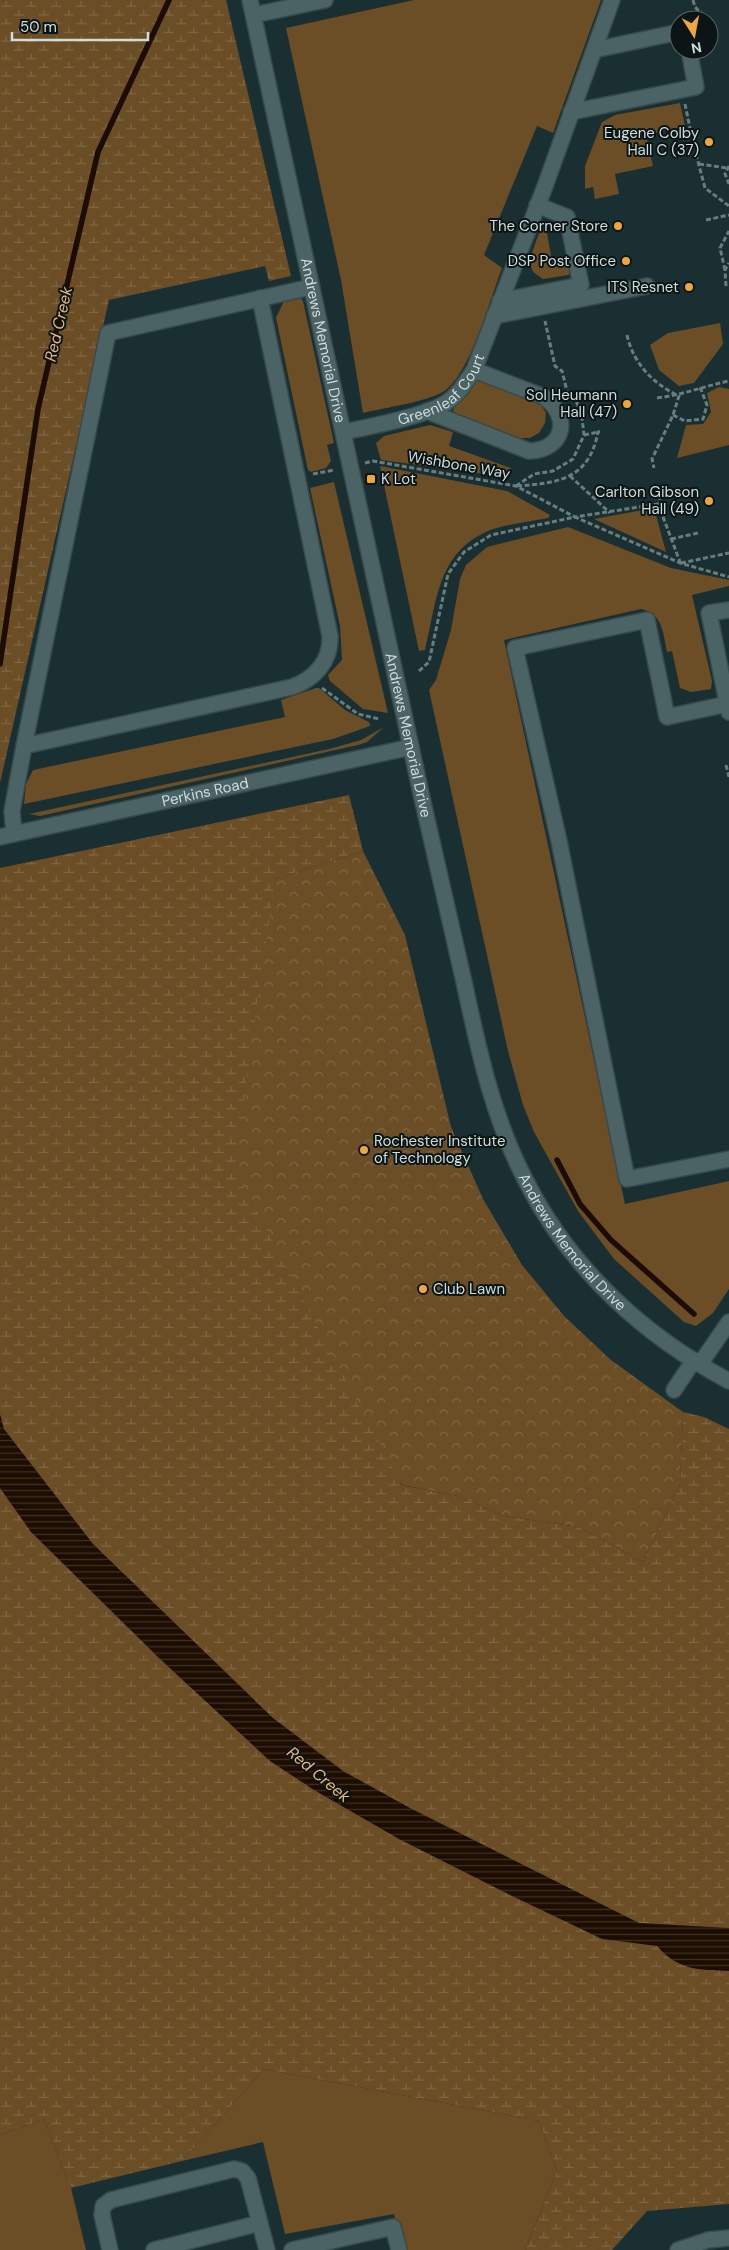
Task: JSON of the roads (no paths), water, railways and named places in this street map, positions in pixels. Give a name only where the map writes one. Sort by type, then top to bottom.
[{"type":"street","points":[[252,7],[322,0]]},
{"type":"street","name":"Greenleaf Court","points":[[344,432],[427,411],[446,403],[459,391],[474,370],[612,0]]},
{"type":"street","name":"Andrews Memorial Drive","points":[[252,7],[411,747],[483,1070],[495,1111],[512,1155],[547,1219],[593,1278],[639,1321],[697,1362],[729,1381]]},
{"type":"street","points":[[594,50],[669,34]]},
{"type":"street","points":[[571,112],[696,87],[691,60]]},
{"type":"street","points":[[500,301],[581,285],[567,216],[537,205]]},
{"type":"street","points":[[494,316],[646,286]]},
{"type":"street","points":[[7,835],[108,332],[311,287]]},
{"type":"street","points":[[24,746],[279,690],[310,678],[328,654],[330,636],[260,298]]},
{"type":"street","points":[[427,411],[529,451],[552,446],[557,440],[560,417],[551,402],[544,397],[474,370]]},
{"type":"street","points":[[729,610],[709,614],[725,676],[728,708],[667,717],[647,620],[515,648],[559,841],[627,1179],[729,1159]]},
{"type":"street","name":"Perkins Road","points":[[7,835],[411,747]]},
{"type":"street","points":[[674,1390],[729,1322]]},
{"type":"street","points":[[110,2250],[102,2215],[103,2206],[111,2200],[234,2169],[242,2171],[248,2178],[266,2250]]},
{"type":"street","points":[[154,2250],[260,2223]]},
{"type":"street","points":[[292,2250],[393,2227],[399,2250]]},
{"type":"street","points":[[678,2250],[708,2240],[729,2238]]},
{"type":"water","points":[[0,1414],[4,1429],[93,1544],[273,1718],[343,1771],[410,1808],[639,1923],[729,1928],[729,1971],[689,1967],[673,1960],[657,1946],[602,1939],[399,1839],[314,1790],[270,1761],[159,1658],[31,1532],[0,1488]]},
{"type":"waterway","name":"Red Creek","points":[[0,664],[38,409],[98,152],[169,0]]},
{"type":"waterway","points":[[557,1160],[580,1204],[611,1240],[694,1314]]},
{"type":"place","name":"Eugene Colby Hall C (37)","points":[[709,142]]},
{"type":"place","name":"The Corner Store","points":[[618,226]]},
{"type":"place","name":"DSP Post Office","points":[[626,261]]},
{"type":"place","name":"ITS Resnet","points":[[689,287]]},
{"type":"place","name":"Sol Heumann Hall (47)","points":[[627,404]]},
{"type":"place","name":"K Lot","points":[[371,479]]},
{"type":"place","name":"Carlton Gibson Hall (49)","points":[[709,501]]},
{"type":"place","name":"Rochester Institute of Technology","points":[[364,1150]]},
{"type":"place","name":"Club Lawn","points":[[423,1289]]}]
